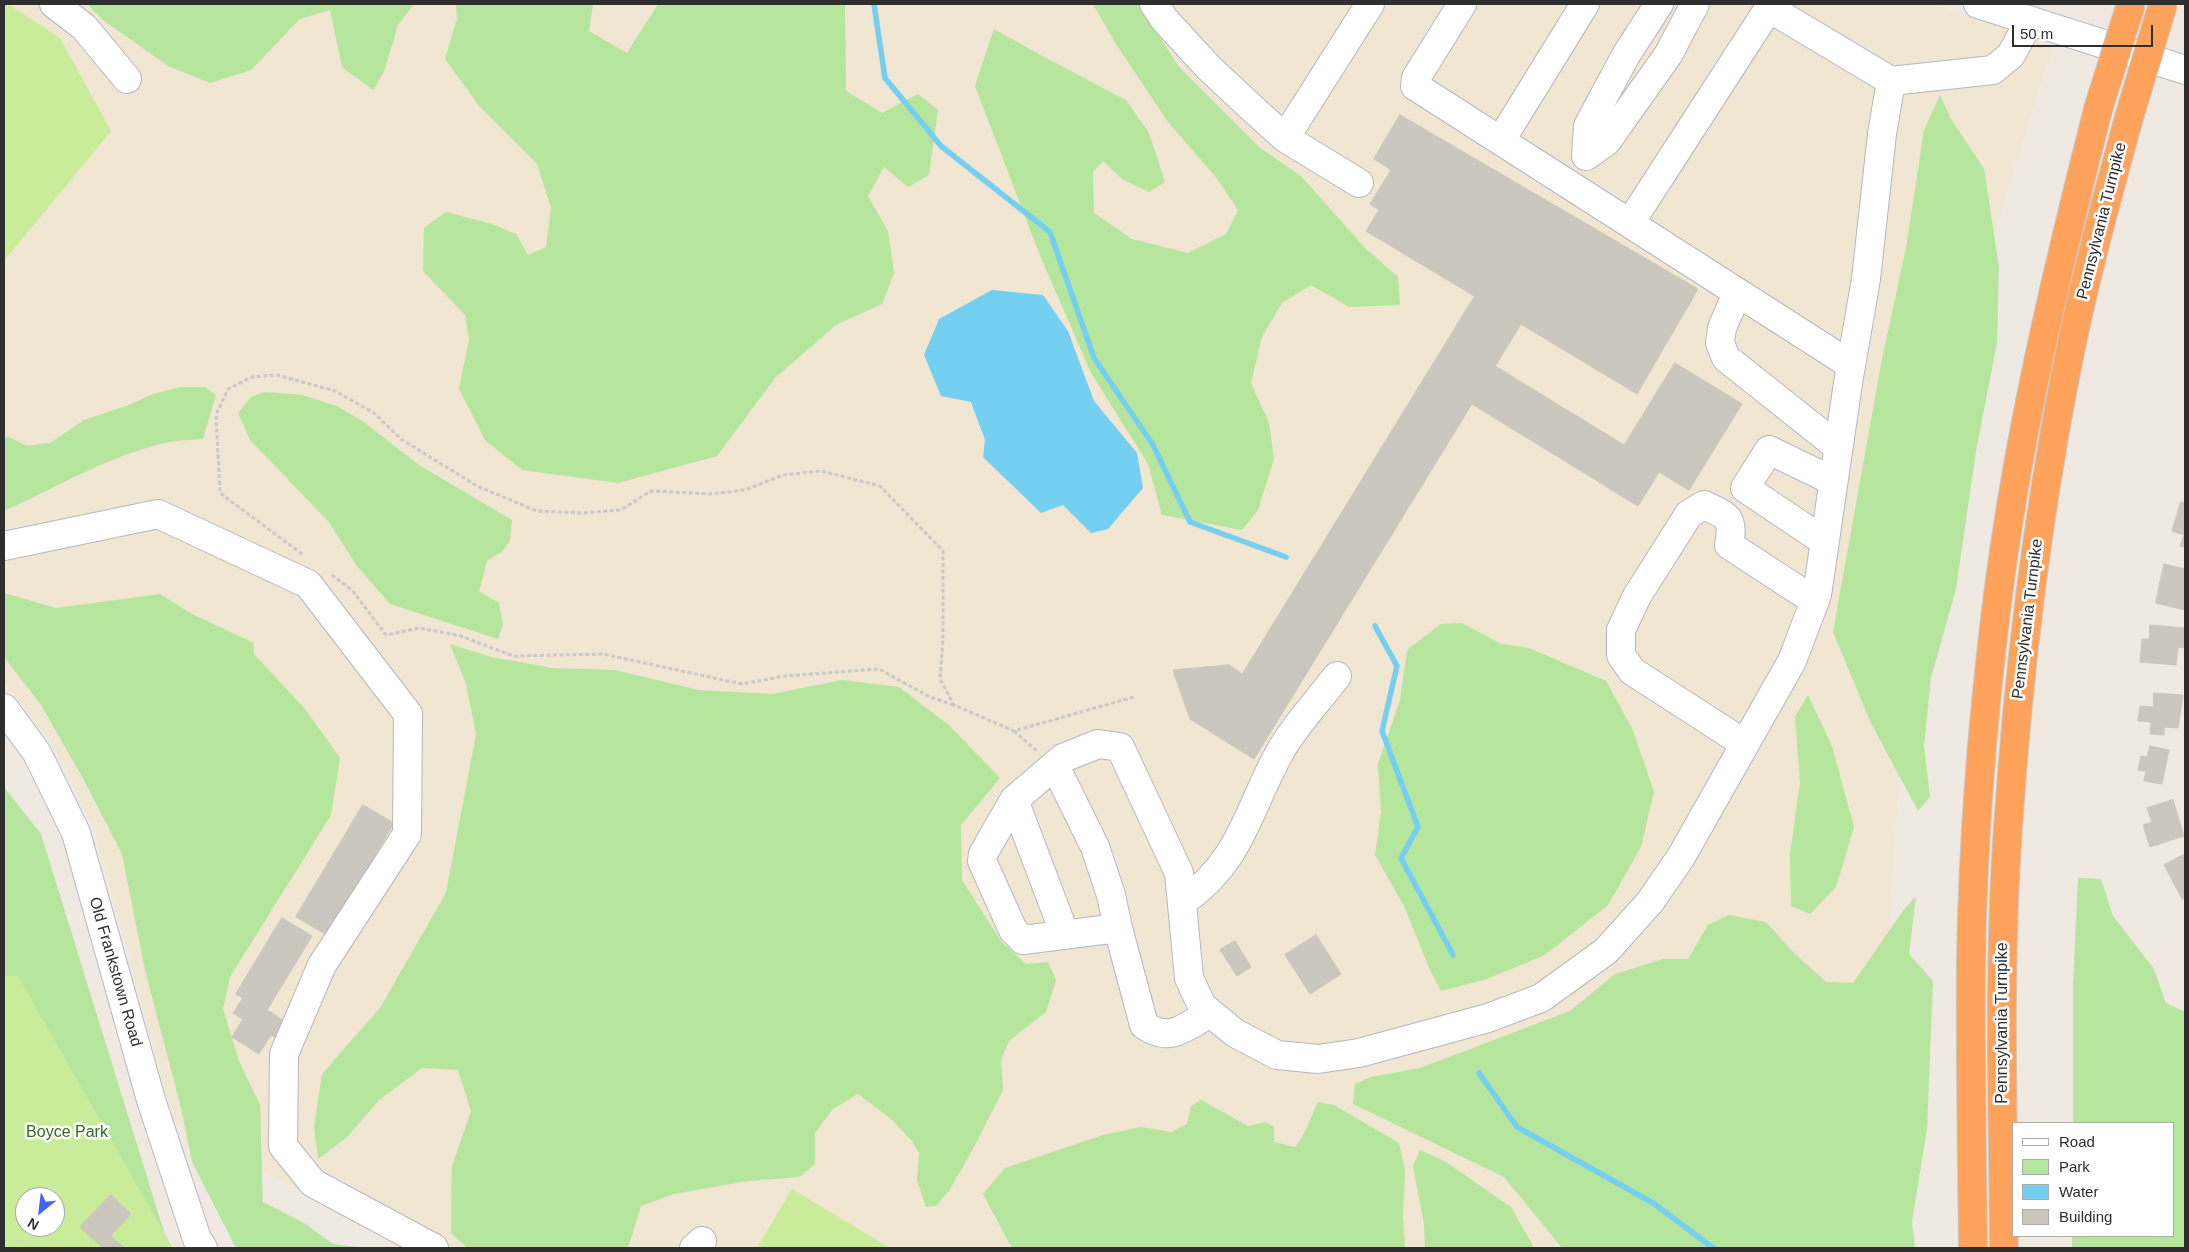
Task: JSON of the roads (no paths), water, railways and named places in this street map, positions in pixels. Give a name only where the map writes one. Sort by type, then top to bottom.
[{"type":"highway","name":"Pennsylvania Turnpike","points":[[1973,1248],[1971,956],[1979,793],[1996,611],[2029,397],[2063,245],[2099,106],[2131,4]]},
{"type":"highway","name":"Pennsylvania Turnpike","points":[[2004,1248],[2002,936],[2016,722],[2028,610],[2038,533],[2066,375],[2087,278],[2130,114],[2163,4]]},
{"type":"street","points":[[54,4],[84,27],[127,79]]},
{"type":"street","points":[[1154,4],[1164,19],[1208,67],[1285,138],[1359,184]]},
{"type":"street","points":[[1285,138],[1370,4]]},
{"type":"street","points":[[1462,4],[1416,78],[1415,86],[1851,365]]},
{"type":"street","points":[[1501,140],[1585,4]]},
{"type":"street","points":[[1586,156],[1588,126],[1626,55],[1659,4]]},
{"type":"street","points":[[1568,183],[1586,156],[1607,141],[1668,54],[1695,4]]},
{"type":"street","points":[[1978,4],[2185,70]]},
{"type":"street","points":[[1630,223],[1769,8],[1891,81],[1993,70],[2011,56],[2030,20]]},
{"type":"street","points":[[1118,928],[1023,940],[1013,930],[982,861],[983,854],[1014,800],[1064,758],[1098,744],[1120,748],[1179,873],[1189,978],[1202,1006],[1235,1033],[1278,1055],[1318,1059],[1359,1053],[1488,1018],[1541,998],[1606,952],[1650,902],[1681,857],[1792,661],[1814,601],[1866,279],[1882,134],[1891,81]]},
{"type":"street","points":[[1737,293],[1722,328],[1720,343],[1726,358],[1838,447]]},
{"type":"street","points":[[1824,541],[1745,488],[1768,450],[1833,481]]},
{"type":"street","points":[[1745,744],[1632,671],[1621,655],[1621,630],[1637,596],[1689,514],[1704,505],[1725,514],[1732,528],[1729,545],[1814,601]]},
{"type":"street","points":[[4,546],[158,514],[308,584],[408,714],[407,834],[322,965],[284,1054],[283,1146],[314,1183],[434,1248]]},
{"type":"street","points":[[1182,902],[1203,888],[1232,852],[1282,748],[1337,676]]},
{"type":"street","name":"Old Frankstown Road","points":[[4,708],[37,753],[76,833],[151,1100],[197,1239],[203,1248]]},
{"type":"street","points":[[1055,766],[1095,847],[1111,895],[1144,1025],[1154,1032],[1174,1034],[1210,1013]]},
{"type":"street","points":[[1014,800],[1065,935]]},
{"type":"water","points":[[992,290],[1043,295],[1068,331],[1094,401],[1137,453],[1143,488],[1108,529],[1091,533],[1063,505],[1041,513],[983,457],[985,440],[971,402],[941,396],[924,355],[939,319]]},
{"type":"waterway","points":[[874,4],[885,78],[941,146],[1050,232],[1094,358],[1153,445],[1190,522],[1286,557]]},
{"type":"waterway","points":[[1375,626],[1397,666],[1382,731],[1418,827],[1401,858],[1453,955]]},
{"type":"waterway","points":[[1479,1073],[1517,1127],[1653,1203],[1713,1248]]},
{"type":"park label","name":"Boyce Park","points":[[67,1133]]}]
